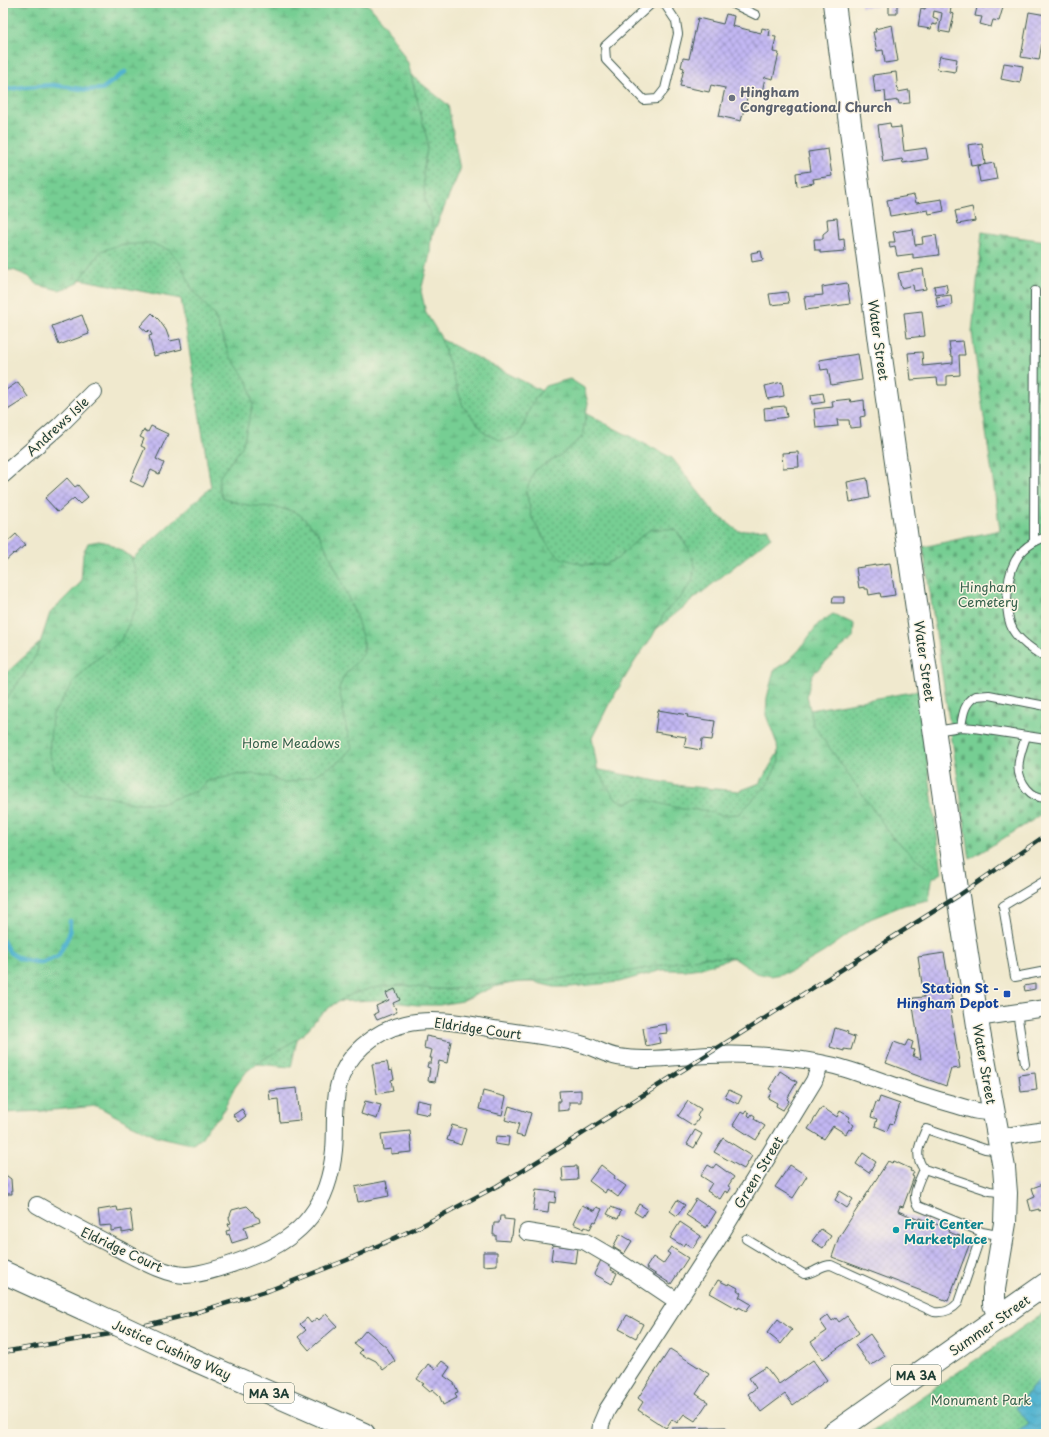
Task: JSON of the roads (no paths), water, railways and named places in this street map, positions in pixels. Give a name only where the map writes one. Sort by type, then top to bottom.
[{"type":"main road","name":"Water Street","points":[[834,3],[881,358],[958,896],[988,1085],[1000,1143],[1006,1193],[1004,1236],[994,1285],[994,1304],[1000,1317]]},
{"type":"main road","name":"Justice Cushing Way","points":[[3,1272],[174,1351],[364,1434]]},
{"type":"main road","name":"Summer Street","points":[[833,1434],[1046,1284]]},
{"type":"street","name":"Andrews Isle","points":[[3,475],[59,426],[93,392]]},
{"type":"street","points":[[977,1018],[1046,1008]]},
{"type":"street","name":"Eldridge Court","points":[[37,1205],[72,1225],[142,1260],[170,1272],[193,1274],[249,1258],[270,1249],[284,1241],[301,1228],[314,1212],[325,1189],[330,1175],[334,1149],[338,1088],[342,1073],[351,1056],[378,1035],[399,1025],[409,1023],[432,1020],[443,1021],[567,1040],[589,1046],[606,1054],[630,1059],[733,1054],[821,1063]]},
{"type":"street","points":[[821,1063],[837,1066],[928,1097],[979,1112],[994,1111]]},
{"type":"street","name":"Green Street","points":[[600,1434],[601,1424],[607,1410],[716,1242],[818,1072],[821,1063]]},
{"type":"street","points":[[1000,1143],[1046,1130]]},
{"type":"street","points":[[527,1232],[584,1241],[613,1258],[678,1301]]},
{"type":"lane","points":[[652,3],[605,46],[606,60],[644,100],[657,99],[665,89],[678,34],[676,21],[664,3]]},
{"type":"lane","points":[[731,3],[756,15]]},
{"type":"lane","points":[[1034,541],[1035,291]]},
{"type":"lane","points":[[1046,537],[1034,541],[1021,553],[1010,570],[1008,584],[1008,612],[1016,635],[1022,642],[1046,658]]},
{"type":"lane","points":[[961,727],[966,705],[976,696],[989,695],[1046,706]]},
{"type":"lane","points":[[935,731],[961,727],[1046,739]]},
{"type":"lane","points":[[1026,736],[1018,766],[1020,778],[1030,794],[1046,798]]},
{"type":"lane","points":[[1046,880],[1003,906],[1015,977],[1046,971]]},
{"type":"lane","points":[[1017,1012],[1025,1064]]},
{"type":"lane","points":[[1000,1143],[993,1150],[985,1149],[926,1129],[917,1154],[920,1165],[924,1169],[990,1192],[1006,1193]]},
{"type":"lane","points":[[924,1169],[915,1195],[915,1203],[918,1206],[982,1232],[1004,1236]]},
{"type":"lane","points":[[746,1239],[804,1274],[811,1273],[824,1266],[831,1266],[934,1312],[941,1312],[953,1308],[958,1303],[982,1232]]},
{"type":"water","points":[[1046,1373],[1046,1434],[1016,1434],[1029,1423],[1016,1408]]},
{"type":"waterway","points":[[3,90],[53,85],[88,90],[102,89],[125,72]]},
{"type":"waterway","points":[[3,874],[7,888],[3,902]]},
{"type":"waterway","points":[[3,941],[9,952],[20,959],[41,963],[58,956],[69,935],[70,921]]},
{"type":"railway","points":[[3,1352],[110,1334],[191,1314],[270,1290],[347,1260],[423,1225],[497,1186],[569,1142],[958,896],[1046,835]]},
{"type":"place","name":"Hingham Congregational Church","points":[[732,98]]},
{"type":"place","name":"Station St - Hingham Depot","points":[[1007,994]]},
{"type":"place","name":"Fruit Center Marketplace","points":[[896,1230]]},
{"type":"park label","name":"Hingham Cemetery","points":[[988,594]]},
{"type":"park label","name":"Home Meadows","points":[[291,742]]},
{"type":"park label","name":"Monument Park","points":[[981,1399]]}]
